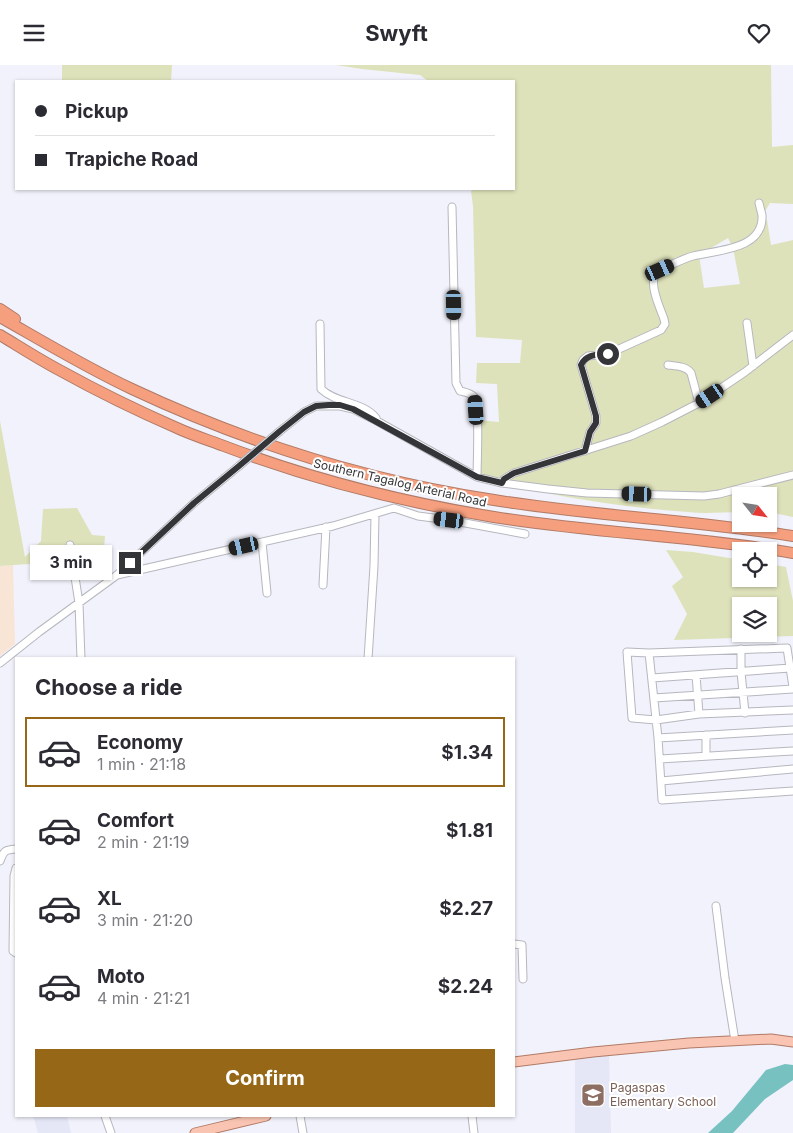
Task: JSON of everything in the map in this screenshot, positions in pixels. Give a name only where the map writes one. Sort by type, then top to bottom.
[{"type":"highway","points":[[0,309],[69,357]]},
{"type":"highway","name":"Southern Tagalog Arterial Road","points":[[0,317],[69,357],[132,389],[186,413],[298,455],[431,489],[495,501],[756,530],[793,536]]},
{"type":"highway","name":"Southern Tagalog Arterial Road","points":[[0,335],[59,371],[179,429],[292,470],[356,488],[429,505],[495,517],[585,529],[754,546],[793,553]]},
{"type":"highway","points":[[0,342],[59,371]]},
{"type":"main road","points":[[515,1062],[689,1043],[771,1039],[793,1042]]},
{"type":"main road","points":[[195,1133],[262,1117]]},
{"type":"street","points":[[585,451],[590,432],[596,423],[596,416],[581,365],[583,360],[588,356],[608,354],[661,330],[665,324],[654,285],[654,276],[660,270],[691,256],[724,251],[742,245],[754,237],[760,226],[762,215],[759,203]]},
{"type":"street","points":[[452,207],[456,383],[460,391],[469,393],[476,400],[478,425],[477,477]]},
{"type":"street","points":[[747,323],[753,366]]},
{"type":"street","points":[[320,324],[322,389],[326,394],[358,405],[369,411],[376,417],[376,421]]},
{"type":"street","points":[[502,483],[504,479],[514,473],[631,437],[699,403],[753,366],[793,335]]},
{"type":"street","points":[[668,365],[689,370],[699,403]]},
{"type":"street","points":[[0,663],[117,575],[194,503],[280,431],[304,412],[316,406],[340,405],[353,409],[477,477],[502,483],[587,493],[704,496],[793,475]]},
{"type":"street","points":[[117,575],[326,527],[394,508],[418,517],[449,520],[525,534]]},
{"type":"street","points":[[368,657],[375,514]]},
{"type":"street","points":[[323,585],[326,527]]},
{"type":"street","points":[[262,542],[268,593]]},
{"type":"street","points":[[70,545],[78,603],[81,657]]},
{"type":"street","points":[[654,698],[793,689],[787,648],[649,653],[627,652],[632,718],[656,720],[699,715],[793,711]]},
{"type":"street","points":[[741,649],[745,713]]},
{"type":"street","points":[[649,653],[660,759],[662,800],[793,791]]},
{"type":"street","points":[[652,678],[790,668]]},
{"type":"street","points":[[696,675],[699,715]]},
{"type":"street","points":[[658,738],[793,730]]},
{"type":"street","points":[[706,735],[706,756]]},
{"type":"street","points":[[660,759],[793,751]]},
{"type":"street","points":[[661,781],[793,769]]},
{"type":"street","points":[[0,861],[3,852],[8,849],[15,849]]},
{"type":"street","points":[[15,872],[15,952]]},
{"type":"street","points":[[716,906],[735,1041]]},
{"type":"street","points":[[515,944],[522,945],[523,979]]},
{"type":"street","points":[[106,1117],[111,1133]]},
{"type":"street","points":[[300,1117],[303,1133]]},
{"type":"street","points":[[472,1117],[474,1133]]},
{"type":"shaded area","points":[[13,565],[15,644],[0,656],[0,566]]},
{"type":"shaded area","name":"Pagaspas Elementary School","points":[[609,1053],[611,1133],[575,1133],[575,1057]]},
{"type":"shaded area","points":[[33,1117],[67,1117],[71,1133],[38,1133]]},
{"type":"green space","points":[[62,65],[172,65],[171,80],[62,80]]},
{"type":"green space","points":[[336,65],[771,65],[772,147],[793,145],[793,204],[770,203],[761,218],[767,220],[771,245],[793,240],[793,517],[778,514],[778,487],[732,487],[732,512],[694,513],[582,499],[477,477],[477,420],[499,422],[497,384],[476,383],[477,363],[520,363],[522,340],[476,337],[471,191],[515,190],[515,80],[427,80],[420,75]],"holes":[[[728,238],[733,248],[740,284],[704,288],[699,255]]]},
{"type":"green space","points":[[0,421],[25,557],[41,541],[43,509],[77,508],[92,535],[105,536],[104,549],[57,562],[0,566]]},
{"type":"green space","points":[[666,550],[732,558],[732,587],[777,587],[777,565],[786,567],[793,601],[793,636],[777,637],[777,597],[732,597],[732,638],[674,640],[687,614],[672,586],[683,577]]},
{"type":"water","points":[[785,1064],[793,1065],[793,1080],[765,1099],[733,1133],[708,1133],[732,1111],[766,1070]]},
{"type":"place","name":"Pagaspas Elementary School","points":[[593,1095]]},
{"type":"route","points":[[130,563],[194,503],[280,431],[304,412],[316,406],[340,405],[353,409],[477,477],[502,483],[504,479],[514,473],[585,451],[590,432],[596,423],[596,416],[581,365],[588,356],[608,354]]}]
